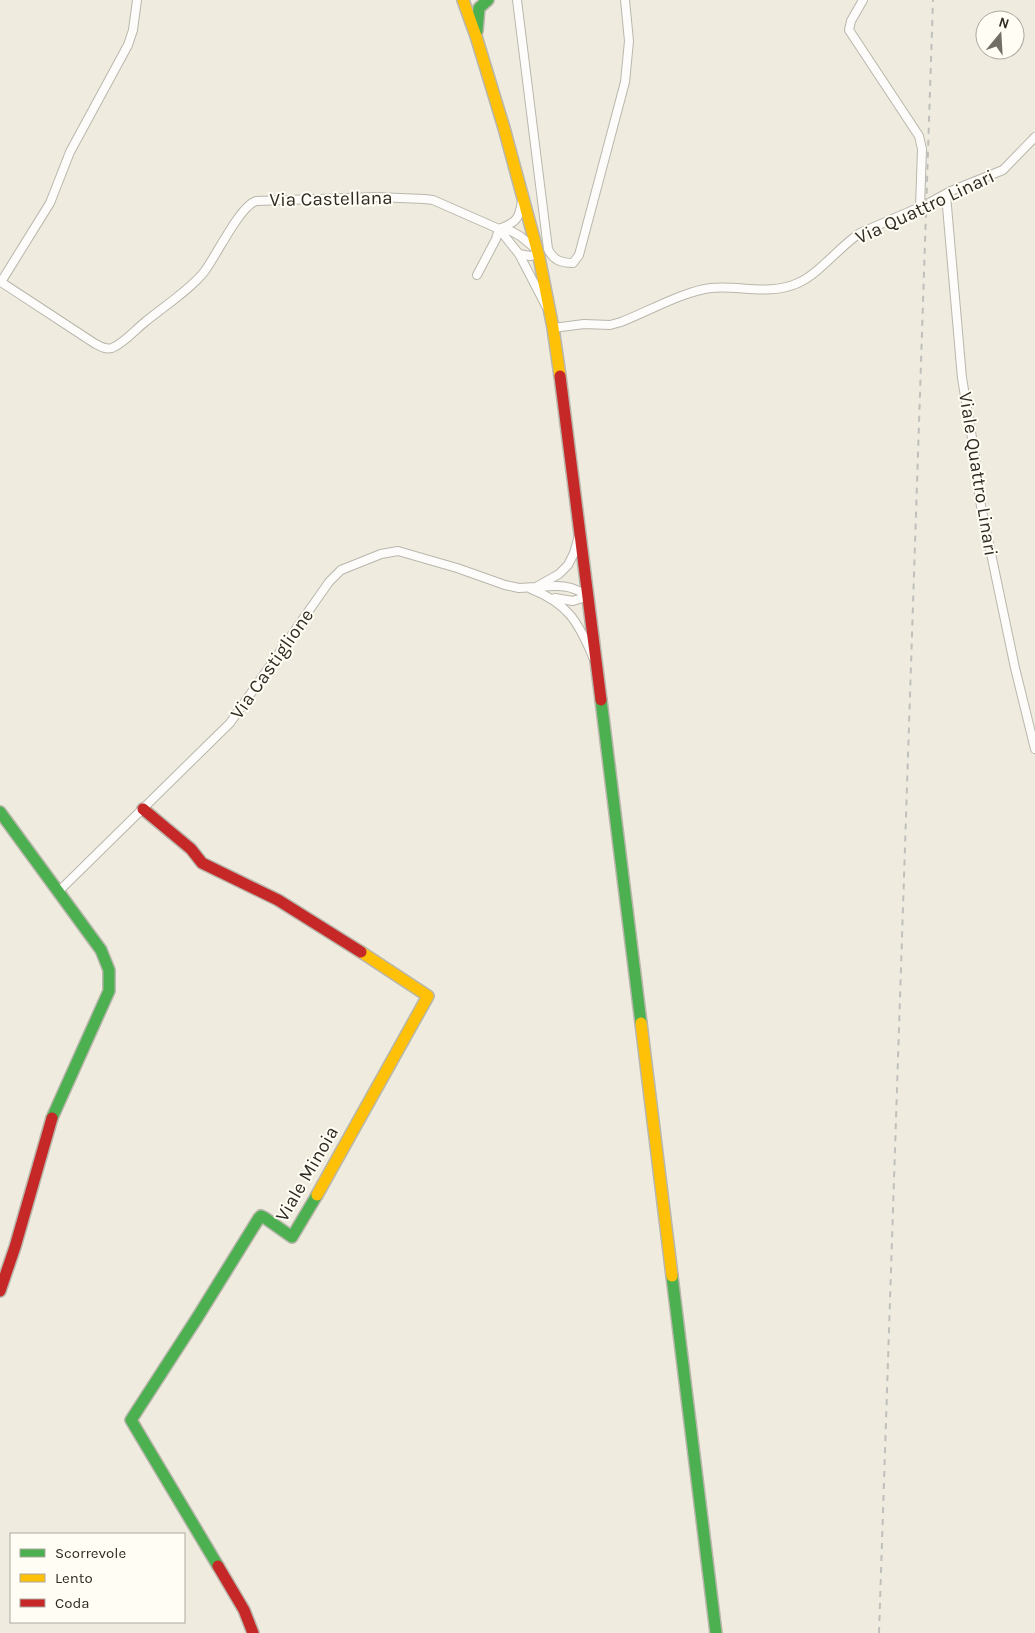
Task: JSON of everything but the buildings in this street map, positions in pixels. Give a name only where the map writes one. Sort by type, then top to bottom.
[{"type":"main road","points":[[463,0],[476,36],[523,196],[537,250],[553,328],[568,430],[716,1633]]},
{"type":"main road","points":[[476,36],[479,8],[488,0]]},
{"type":"main road","name":"Viale Minoia","points":[[143,808],[191,849],[202,863],[278,900],[428,996],[295,1234],[292,1237],[289,1236],[265,1218],[261,1216],[259,1218],[131,1420],[244,1610],[253,1633]]},
{"type":"main road","points":[[0,812],[101,950],[109,965],[111,978],[109,991],[54,1113],[0,1291]]},
{"type":"street","points":[[1,282],[50,203],[70,152],[128,45],[133,30],[137,0]]},
{"type":"street","points":[[517,0],[548,249],[551,256],[557,260],[573,263],[578,255],[625,82],[629,41],[625,0]]},
{"type":"street","points":[[863,0],[851,21],[849,30],[920,136],[922,150],[920,207]]},
{"type":"street","name":"Via Quattro Linari","points":[[553,328],[584,324],[610,325],[701,290],[723,288],[775,289],[790,286],[809,276],[860,233],[920,207],[951,191],[1003,170],[1035,137]]},
{"type":"street","name":"Viale Quattro Linari","points":[[946,195],[962,378],[974,450],[982,518],[1015,668],[1035,748]]},
{"type":"street","points":[[476,274],[496,239],[499,229],[511,224],[520,216],[523,196]]},
{"type":"street","name":"Via Castellana","points":[[1,282],[94,343],[107,349],[112,348],[127,337],[194,282],[211,262],[247,206],[256,201],[312,198],[416,197],[433,200],[499,229],[515,234],[537,250]]},
{"type":"street","name":"Via Castellana","points":[[499,229],[519,254],[550,313]]},
{"type":"street","points":[[519,254],[535,255],[537,250]]},
{"type":"street","points":[[532,588],[559,574],[568,565],[574,553],[580,529]]},
{"type":"street","name":"Via Castiglione","points":[[58,892],[230,723],[329,582],[341,570],[381,554],[398,551],[457,568],[505,585],[532,588],[567,586],[588,596]]},
{"type":"street","name":"Via Castiglione","points":[[532,588],[561,604],[579,627],[596,665]]},
{"type":"street","name":"Via Castiglione","points":[[550,597],[572,601],[588,596]]},
{"type":"railway","points":[[879,1633],[933,0]]},
{"type":"traffic: fast","points":[[477,31],[479,8],[488,0]]},
{"type":"traffic: fast","points":[[601,700],[641,1023]]},
{"type":"traffic: fast","points":[[0,812],[101,950],[109,970],[109,991],[52,1118]]},
{"type":"traffic: fast","points":[[218,1566],[131,1420],[259,1218],[261,1216],[265,1218],[292,1237],[317,1195]]},
{"type":"traffic: fast","points":[[672,1276],[716,1633]]},
{"type":"traffic: slow","points":[[463,0],[504,128],[539,257],[560,376]]},
{"type":"traffic: slow","points":[[317,1195],[428,996],[361,952]]},
{"type":"traffic: slow","points":[[641,1023],[672,1276]]},
{"type":"traffic: jam","points":[[560,376],[601,700]]},
{"type":"traffic: jam","points":[[143,809],[191,849],[202,863],[278,900],[361,952]]},
{"type":"traffic: jam","points":[[0,1291],[15,1247],[52,1118]]},
{"type":"traffic: jam","points":[[218,1566],[244,1610],[253,1633]]}]
